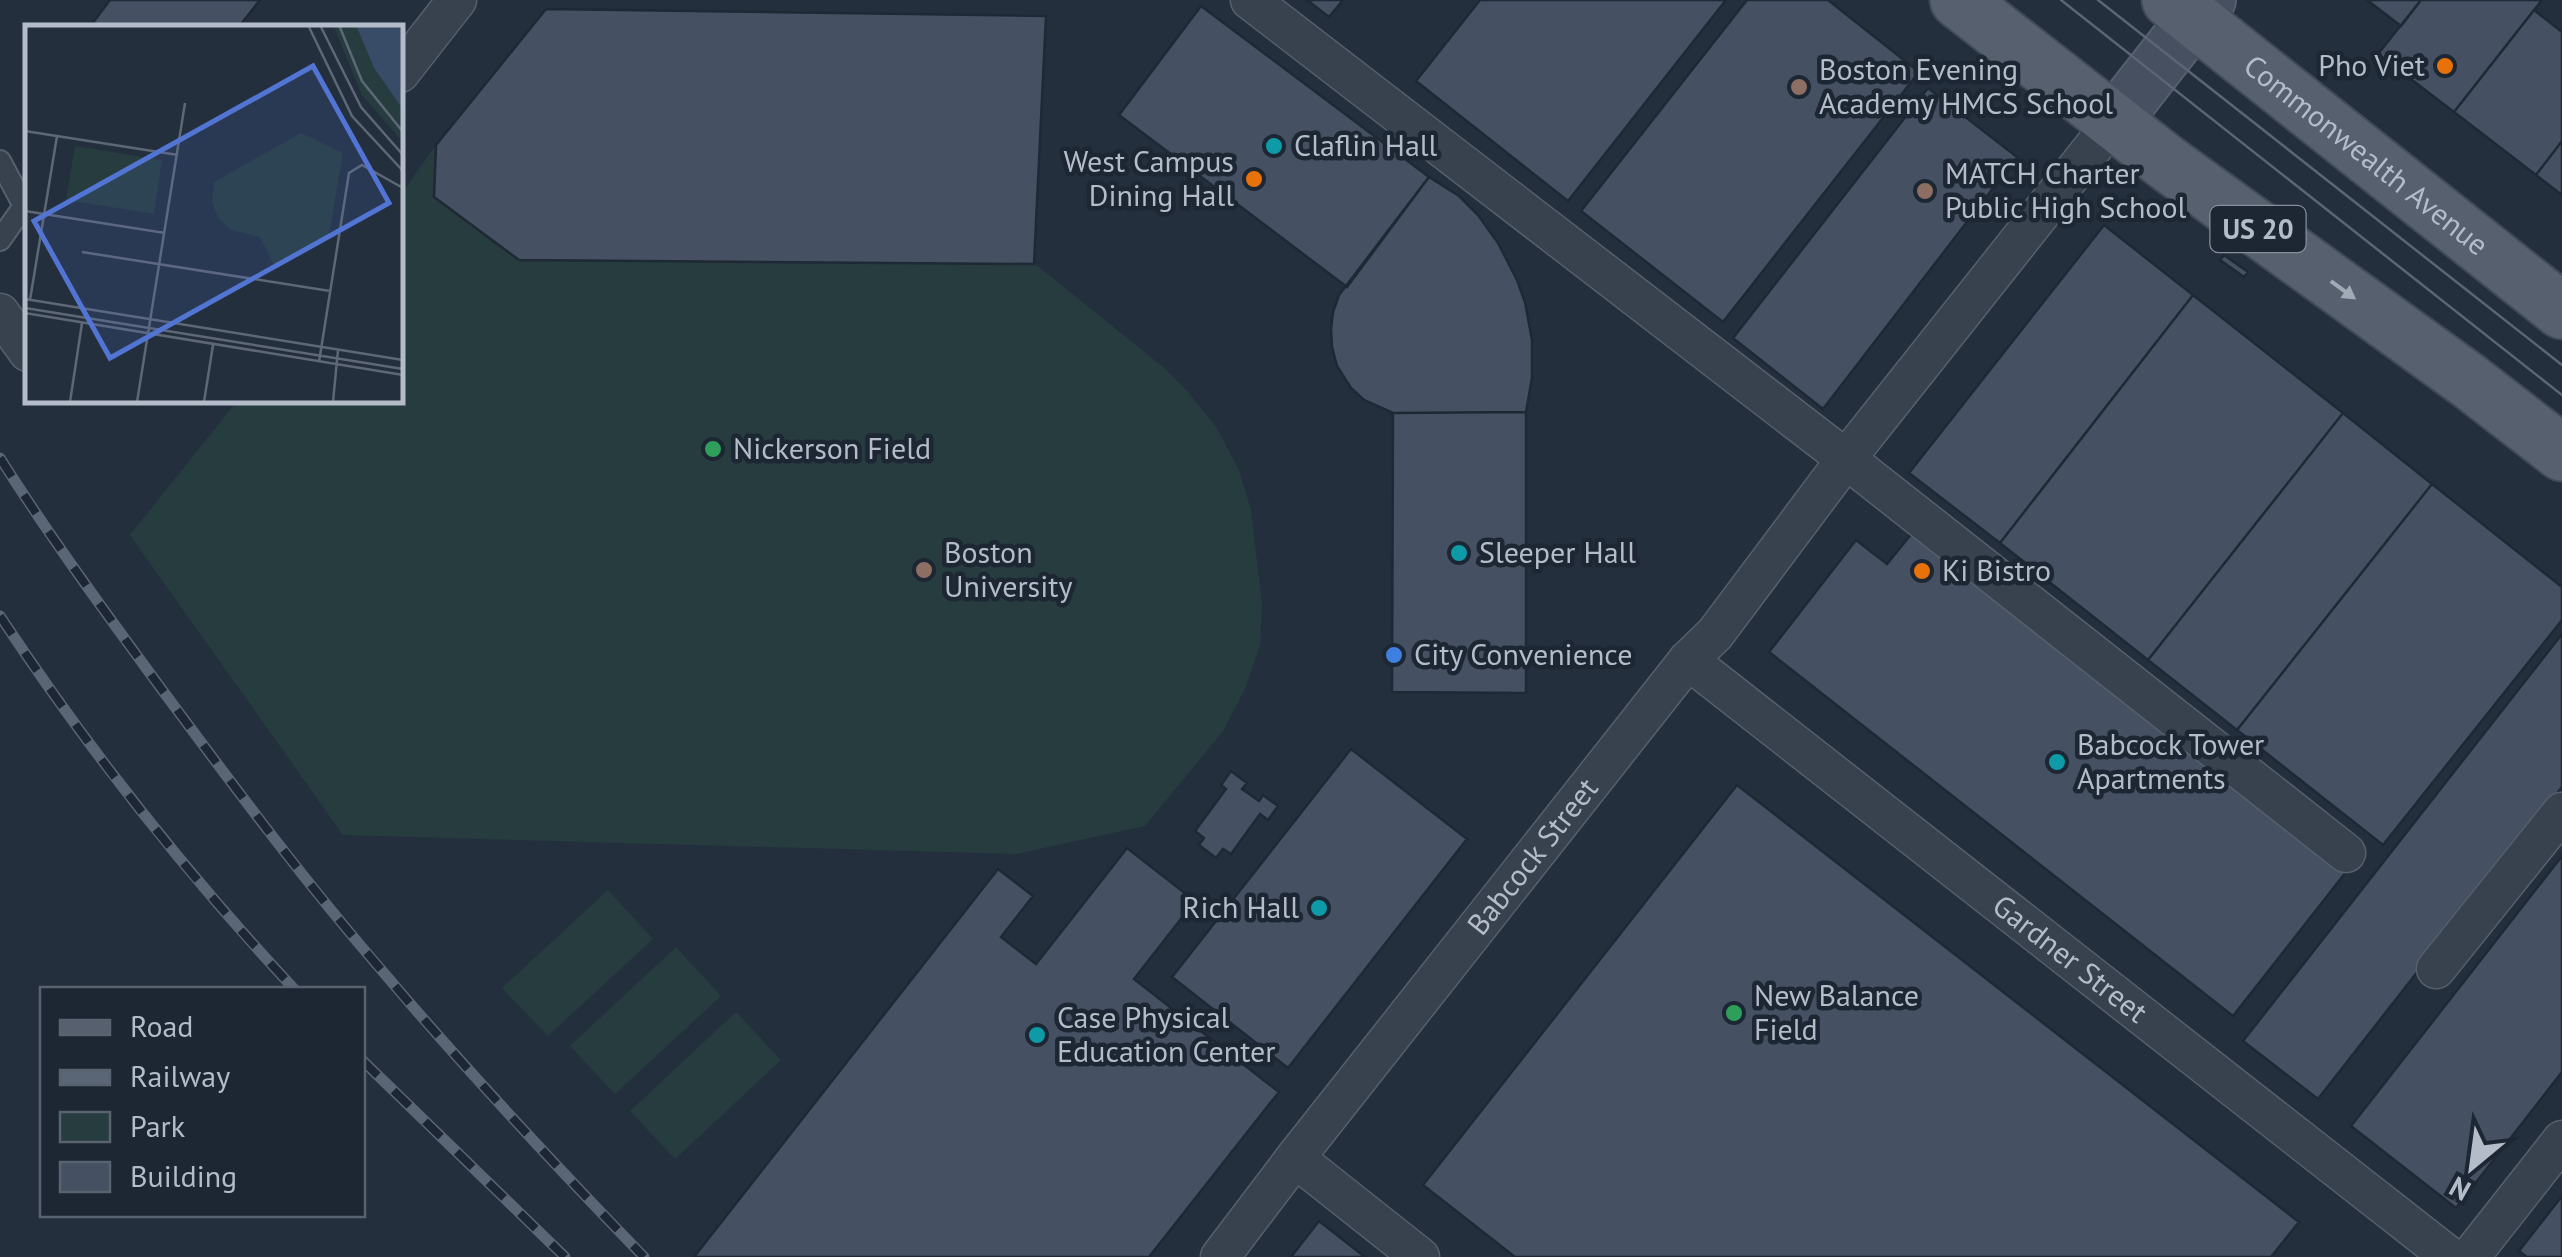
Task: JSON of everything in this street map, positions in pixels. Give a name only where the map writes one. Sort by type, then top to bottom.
[{"type":"main road","name":"US 20","points":[[1958,0],[2167,163],[2562,453]]},
{"type":"main road","name":"Commonwealth Avenue","points":[[2191,6],[2562,311]]},
{"type":"street","points":[[402,70],[457,0]]},
{"type":"street","points":[[1250,0],[1846,459],[2346,853]]},
{"type":"street","points":[[2114,121],[2191,6]]},
{"type":"street","name":"Babcock Street","points":[[1220,1257],[1688,660],[1715,634],[1846,459],[2114,121]]},
{"type":"street","points":[[0,313],[25,348]]},
{"type":"street","name":"Gardner Street","points":[[1688,660],[2450,1257]]},
{"type":"street","points":[[2436,969],[2562,812]]},
{"type":"street","points":[[2470,1257],[2562,1140]]},
{"type":"street","points":[[1295,1158],[1420,1257]]},
{"type":"lane","points":[[0,161],[24,206],[0,240]]},
{"type":"green space","name":"Nickerson Field","points":[[546,9],[1046,16],[1034,263],[1163,367],[1188,392],[1216,427],[1239,470],[1251,510],[1262,604],[1260,645],[1245,689],[1223,731],[1145,826],[1016,854],[343,835],[130,535],[236,402],[402,402],[402,193]]},
{"type":"green space","points":[[608,890],[653,939],[548,1036],[502,988]]},
{"type":"green space","points":[[676,947],[721,996],[615,1094],[570,1046]]},
{"type":"green space","points":[[736,1012],[781,1060],[675,1159],[630,1111]]},
{"type":"building","points":[[110,0],[260,0],[240,25],[91,25]]},
{"type":"building","points":[[1307,0],[1343,0],[1329,17]]},
{"type":"building","points":[[1480,0],[1726,0],[1568,201],[1416,81]]},
{"type":"building","points":[[1747,0],[1828,0],[1919,72],[1723,322],[1581,211]]},
{"type":"building","points":[[2367,0],[2421,0],[2401,26]]},
{"type":"building","points":[[2421,0],[2542,0],[2454,112],[2378,54]]},
{"type":"building","name":"Claflin Hall","points":[[1201,6],[1429,177],[1347,287],[1119,115]]},
{"type":"building","points":[[546,9],[1046,16],[1034,264],[519,260],[434,197],[436,145]]},
{"type":"building","points":[[2534,10],[2562,32],[2562,141],[2536,175],[2454,112]]},
{"type":"building","points":[[1928,88],[2017,157],[1823,409],[1733,338]]},
{"type":"building","points":[[2562,141],[2562,195],[2536,175]]},
{"type":"building","points":[[1429,177],[1459,196],[1478,215],[1517,280],[1532,340],[1532,378],[1526,412],[1393,413],[1364,400],[1337,366],[1331,329],[1339,295]]},
{"type":"building","points":[[2104,225],[2193,295],[2000,543],[1909,473]]},
{"type":"building","points":[[2224,255],[2248,272],[2244,277],[2220,260]]},
{"type":"building","points":[[2193,295],[2343,413],[2148,660],[2000,543]]},
{"type":"building","name":"Sleeper Hall","points":[[1526,412],[1526,693],[1392,692],[1393,413]]},
{"type":"building","points":[[2343,413],[2432,484],[2237,730],[2148,660]]},
{"type":"building","points":[[2432,484],[2562,587],[2562,620],[2383,845],[2237,730]]},
{"type":"building","name":"Babcock Tower Apartments","points":[[1913,532],[2346,872],[2233,1016],[1769,652],[1856,540],[1887,564]]},
{"type":"building","points":[[2562,634],[2562,787],[2318,1099],[2243,1041]]},
{"type":"building","name":"Rich Hall","points":[[1351,749],[1467,839],[1288,1068],[1172,977]]},
{"type":"building","points":[[1231,771],[1247,783],[1242,789],[1259,801],[1263,795],[1278,806],[1268,820],[1260,814],[1231,854],[1223,849],[1216,858],[1199,845],[1204,838],[1195,831],[1226,789],[1221,785]]},
{"type":"building","name":"New Balance Field","points":[[1737,785],[2299,1222],[2271,1257],[1515,1257],[1423,1185]]},
{"type":"building","name":"Case Physical Education Center","points":[[1127,848],[1195,901],[1134,979],[1279,1092],[1149,1257],[694,1257],[998,869],[1033,896],[1001,937],[1036,964]]},
{"type":"building","points":[[2562,856],[2562,1072],[2456,1208],[2351,1126]]},
{"type":"building","points":[[2562,1196],[2562,1257],[2527,1257],[2519,1251]]},
{"type":"building","points":[[1319,1221],[1365,1257],[1291,1257]]},
{"type":"tram line","points":[[2061,0],[2562,395]]},
{"type":"tram line","points":[[2098,0],[2562,365]]},
{"type":"railway","points":[[0,458],[139,659],[326,904],[479,1082],[644,1257]]},
{"type":"railway","points":[[0,616],[140,809],[292,987]]},
{"type":"railway","points":[[365,1063],[565,1257]]},
{"type":"place","name":"Pho Viet","points":[[2445,66]]},
{"type":"place","name":"Boston Evening Academy HMCS School","points":[[1799,87]]},
{"type":"place","name":"Claflin Hall","points":[[1274,146]]},
{"type":"place","name":"West Campus Dining Hall","points":[[1254,179]]},
{"type":"place","name":"MATCH Charter Public High School","points":[[1925,191]]},
{"type":"place","name":"Nickerson Field","points":[[713,449]]},
{"type":"place","name":"Sleeper Hall","points":[[1459,553]]},
{"type":"place","name":"Boston University","points":[[924,570]]},
{"type":"place","name":"Ki Bistro","points":[[1922,571]]},
{"type":"place","name":"City Convenience","points":[[1394,655]]},
{"type":"place","name":"Babcock Tower Apartments","points":[[2057,762]]},
{"type":"place","name":"Rich Hall","points":[[1319,908]]},
{"type":"place","name":"New Balance Field","points":[[1734,1013]]},
{"type":"place","name":"Case Physical Education Center","points":[[1037,1035]]}]
